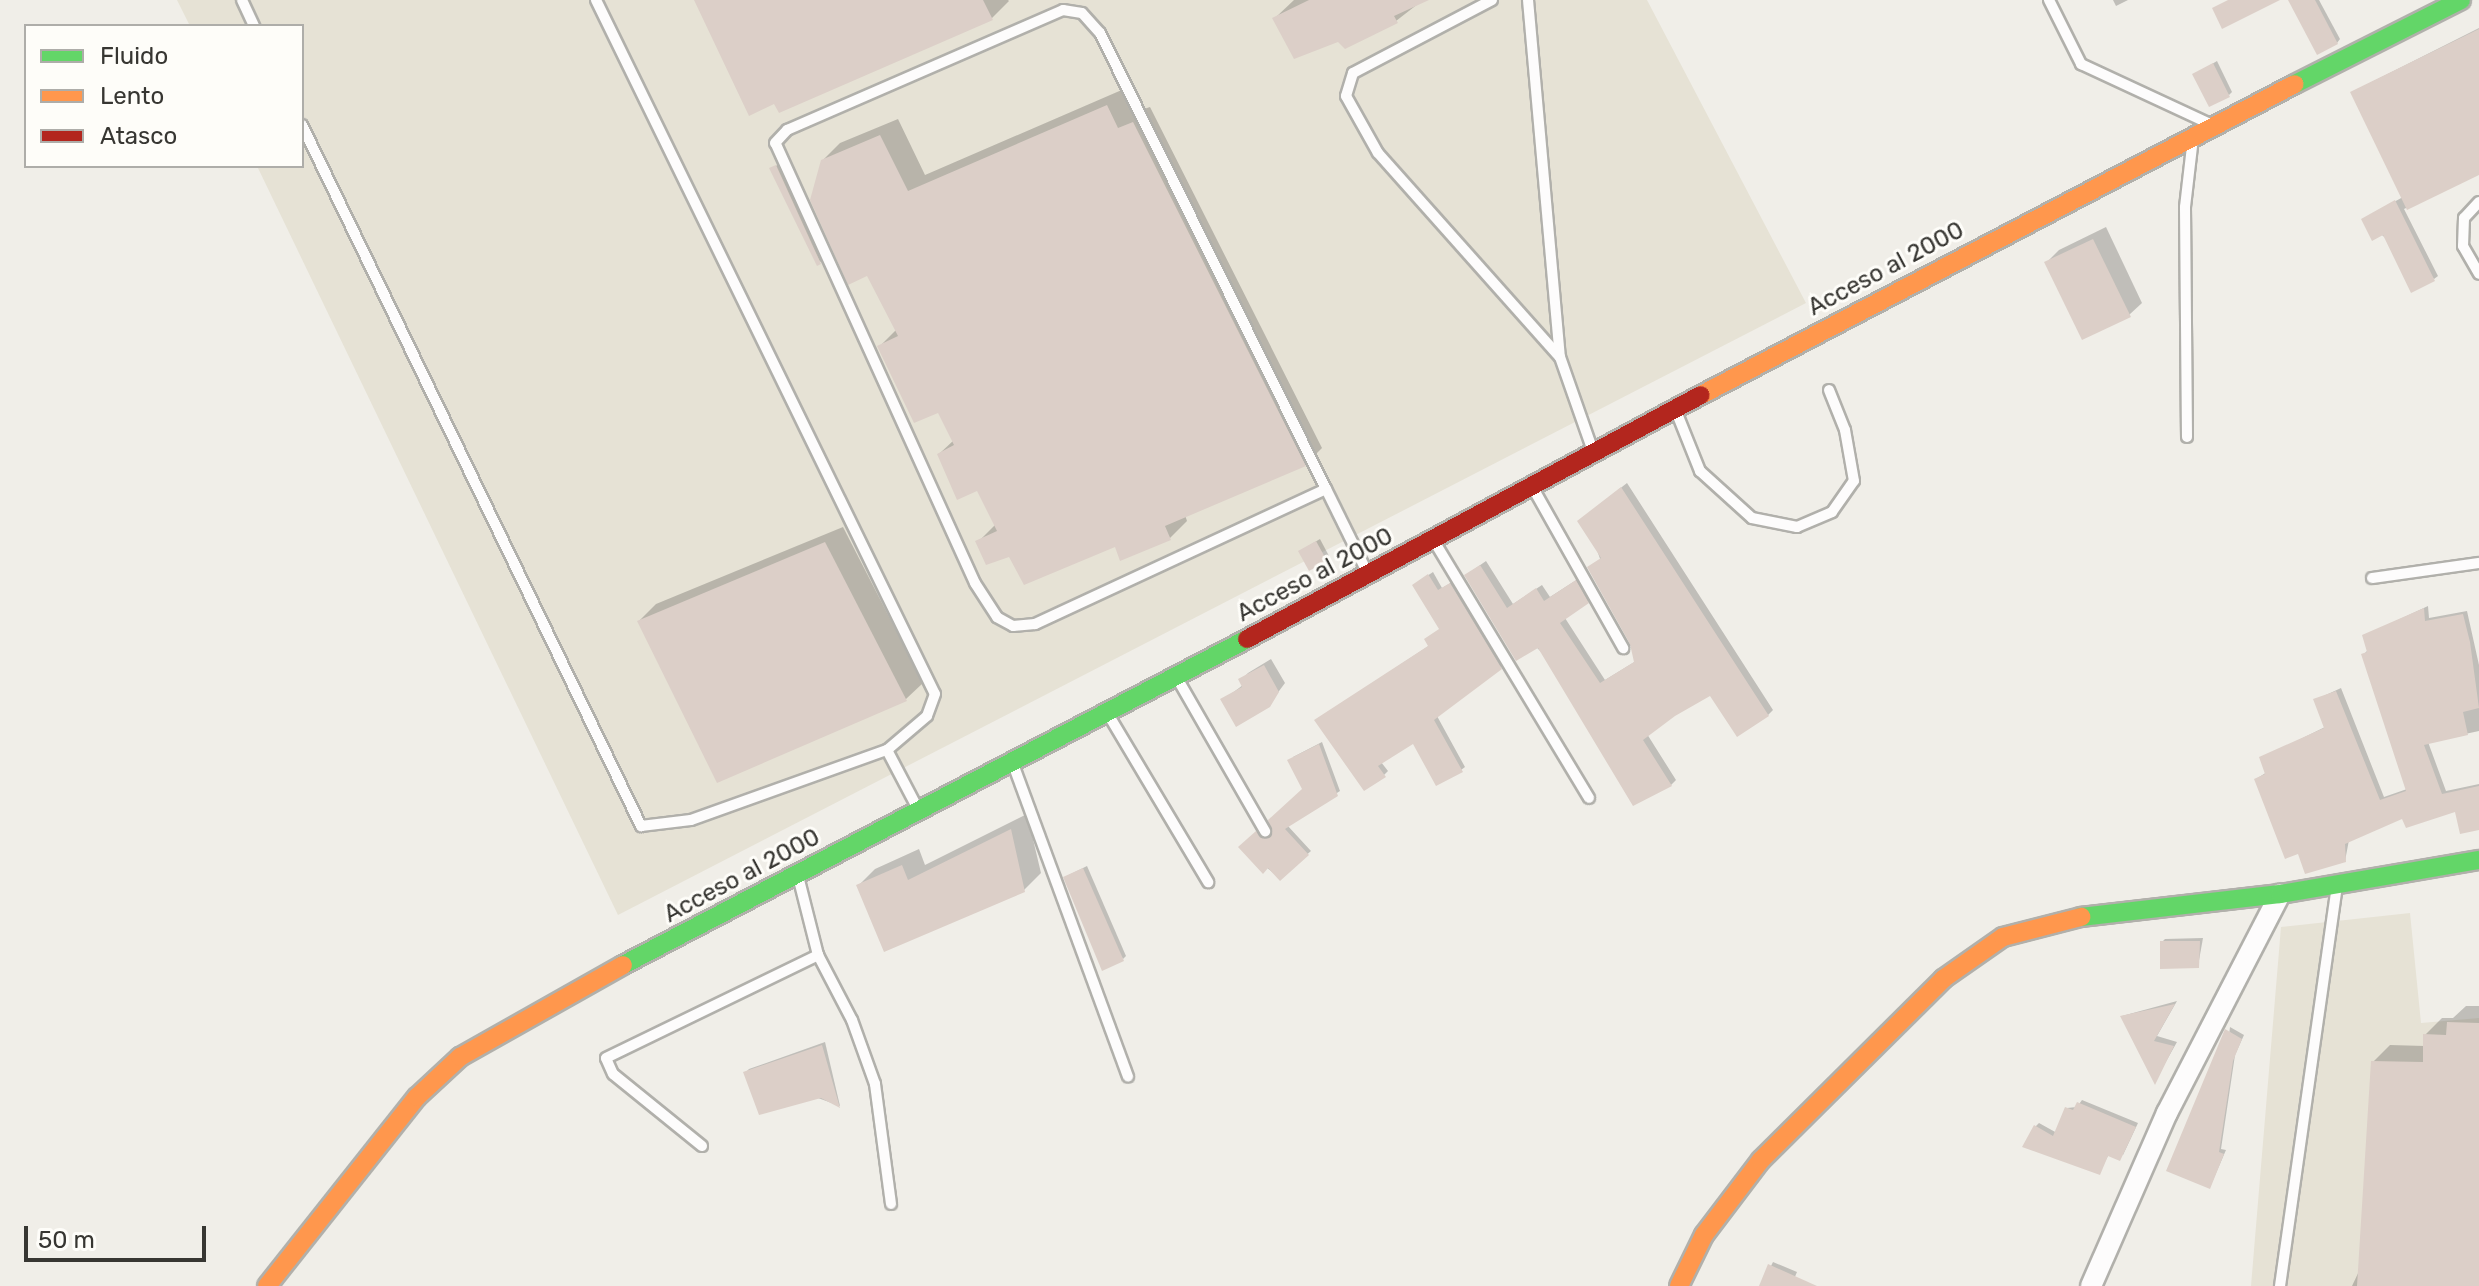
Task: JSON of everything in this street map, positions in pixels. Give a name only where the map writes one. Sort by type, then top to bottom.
[{"type":"street","name":"Acceso al 2000","points":[[267,1286],[288,1269],[417,1097],[460,1057],[522,1018],[1176,676],[2193,136],[2461,0]]},
{"type":"street","points":[[1679,1286],[1704,1235],[1761,1160],[1943,979],[2003,937],[2097,913],[2280,894],[2479,860]]},
{"type":"street","points":[[2091,1286],[2167,1113],[2280,894]]},
{"type":"lane","points":[[242,0],[253,24]]},
{"type":"lane","points":[[304,129],[641,826],[691,820],[887,750],[927,716],[935,694],[596,0]]},
{"type":"lane","points":[[1492,0],[1353,73],[1346,96],[1378,153],[1560,357]]},
{"type":"lane","points":[[1528,0],[1560,357],[1594,454]]},
{"type":"lane","points":[[2049,0],[2081,64],[2213,126]]},
{"type":"lane","points":[[1326,489],[1035,624],[1013,626],[997,617],[975,583],[775,143],[787,130],[1063,10],[1082,13],[1100,33],[1326,489],[1368,574]]},
{"type":"lane","points":[[2187,437],[2185,207],[2193,136]]},
{"type":"lane","points":[[2479,202],[2464,218],[2463,246],[2479,274]]},
{"type":"lane","points":[[1676,411],[1700,471],[1752,518],[1797,527],[1832,512],[1854,481],[1845,430],[1829,390]]},
{"type":"lane","points":[[1532,486],[1623,648]]},
{"type":"lane","points":[[1432,540],[1589,798]]},
{"type":"lane","points":[[2372,578],[2479,563]]},
{"type":"lane","points":[[1176,676],[1265,831]]},
{"type":"lane","points":[[1107,712],[1208,882]]},
{"type":"lane","points":[[887,750],[919,811]]},
{"type":"lane","points":[[1013,762],[1128,1077]]},
{"type":"lane","points":[[797,874],[818,955],[852,1020],[875,1084],[891,1204]]},
{"type":"lane","points":[[2280,1286],[2337,885]]},
{"type":"lane","points":[[702,1146],[613,1074],[606,1058],[818,955]]},
{"type":"shaded area","points":[[177,0],[1647,0],[1806,303],[618,915],[258,168],[304,168],[304,24],[189,24]]},
{"type":"shaded area","points":[[2410,913],[2421,1023],[2479,1018],[2479,1286],[2251,1286],[2281,927]]},
{"type":"building","points":[[694,0],[983,0],[993,20],[779,113],[774,104],[749,116]]},
{"type":"building","points":[[1309,0],[1429,0],[1394,16],[1398,23],[1345,49],[1338,42],[1294,59],[1272,18]]},
{"type":"building","points":[[2228,0],[2280,0],[2222,29],[2212,8]]},
{"type":"building","points":[[2288,0],[2315,0],[2338,44],[2317,55]]},
{"type":"building","points":[[2479,29],[2479,175],[2407,210],[2350,92]]},
{"type":"building","points":[[2213,63],[2230,97],[2209,107],[2192,74]]},
{"type":"building","points":[[1107,105],[1118,128],[1133,122],[1306,466],[1165,526],[1171,540],[1120,561],[1115,547],[1024,585],[1009,557],[986,565],[975,541],[997,531],[977,491],[957,500],[937,454],[954,445],[938,413],[914,423],[877,346],[898,336],[867,276],[848,285],[810,200],[821,160],[880,135],[908,191]]},
{"type":"building","points":[[776,165],[821,264],[817,266],[769,168]]},
{"type":"building","points":[[2395,200],[2435,281],[2411,293],[2383,235],[2372,241],[2361,219]]},
{"type":"building","points":[[2093,239],[2131,317],[2082,340],[2044,262]]},
{"type":"building","points":[[1621,487],[1769,716],[1737,737],[1710,696],[1675,716],[1643,740],[1672,786],[1633,806],[1538,648],[1516,661],[1464,575],[1480,565],[1507,608],[1536,588],[1544,601],[1576,580],[1589,603],[1560,623],[1600,683],[1634,662],[1630,644],[1587,567],[1601,558],[1577,521]]},
{"type":"building","points":[[1316,541],[1327,561],[1309,571],[1298,551]]},
{"type":"building","points":[[825,542],[907,701],[717,783],[637,621]]},
{"type":"building","points":[[1428,574],[1438,590],[1450,583],[1502,669],[1434,720],[1463,772],[1436,786],[1413,744],[1378,766],[1386,777],[1364,791],[1314,720],[1428,646],[1424,639],[1439,629],[1412,585]]},
{"type":"building","points":[[2424,608],[2425,621],[2463,614],[2470,642],[2479,708],[2463,712],[2468,735],[2424,745],[2442,794],[2479,786],[2479,830],[2460,834],[2455,812],[2406,828],[2402,819],[2345,844],[2346,862],[2305,874],[2298,854],[2285,859],[2254,779],[2265,774],[2259,757],[2324,728],[2313,699],[2336,691],[2380,800],[2406,791],[2361,654],[2367,652],[2362,635]]},
{"type":"building","points":[[1264,665],[1279,692],[1270,707],[1236,727],[1220,699],[1242,687],[1238,679]]},
{"type":"building","points":[[1319,744],[1338,796],[1285,829],[1309,855],[1280,881],[1268,868],[1263,874],[1238,847],[1256,831],[1262,838],[1271,836],[1268,820],[1302,789],[1287,760]]},
{"type":"building","points":[[1011,829],[1025,892],[884,952],[856,885],[902,865],[908,880]]},
{"type":"building","points":[[1083,868],[1124,961],[1102,971],[1063,877]]},
{"type":"building","points":[[2160,941],[2200,941],[2199,968],[2160,969]]},
{"type":"building","points":[[2175,1004],[2154,1041],[2174,1046],[2155,1085],[2120,1016]]},
{"type":"building","points":[[2447,1022],[2479,1023],[2479,1286],[2357,1286],[2371,1061],[2423,1062],[2423,1034],[2446,1035]]},
{"type":"building","points":[[2225,1029],[2242,1039],[2233,1061],[2219,1152],[2224,1154],[2210,1189],[2166,1171]]},
{"type":"building","points":[[822,1045],[840,1108],[821,1098],[759,1115],[743,1072]]},
{"type":"building","points":[[2077,1102],[2136,1127],[2120,1161],[2108,1156],[2100,1175],[2022,1147],[2034,1125],[2053,1136],[2065,1107],[2073,1110]]},
{"type":"building","points":[[1768,1264],[1817,1286],[1759,1286]]},
{"type":"traffic: fast","points":[[2295,84],[2461,0]]},
{"type":"traffic: fast","points":[[623,965],[1247,639]]},
{"type":"traffic: fast","points":[[2081,917],[2280,894],[2479,860]]},
{"type":"traffic: slow","points":[[1701,395],[2295,84]]},
{"type":"traffic: slow","points":[[1679,1286],[1704,1235],[1761,1160],[1943,979],[2003,937],[2081,917]]},
{"type":"traffic: slow","points":[[267,1286],[417,1097],[460,1057],[623,965]]},
{"type":"traffic: jam","points":[[1247,639],[1701,395]]}]
